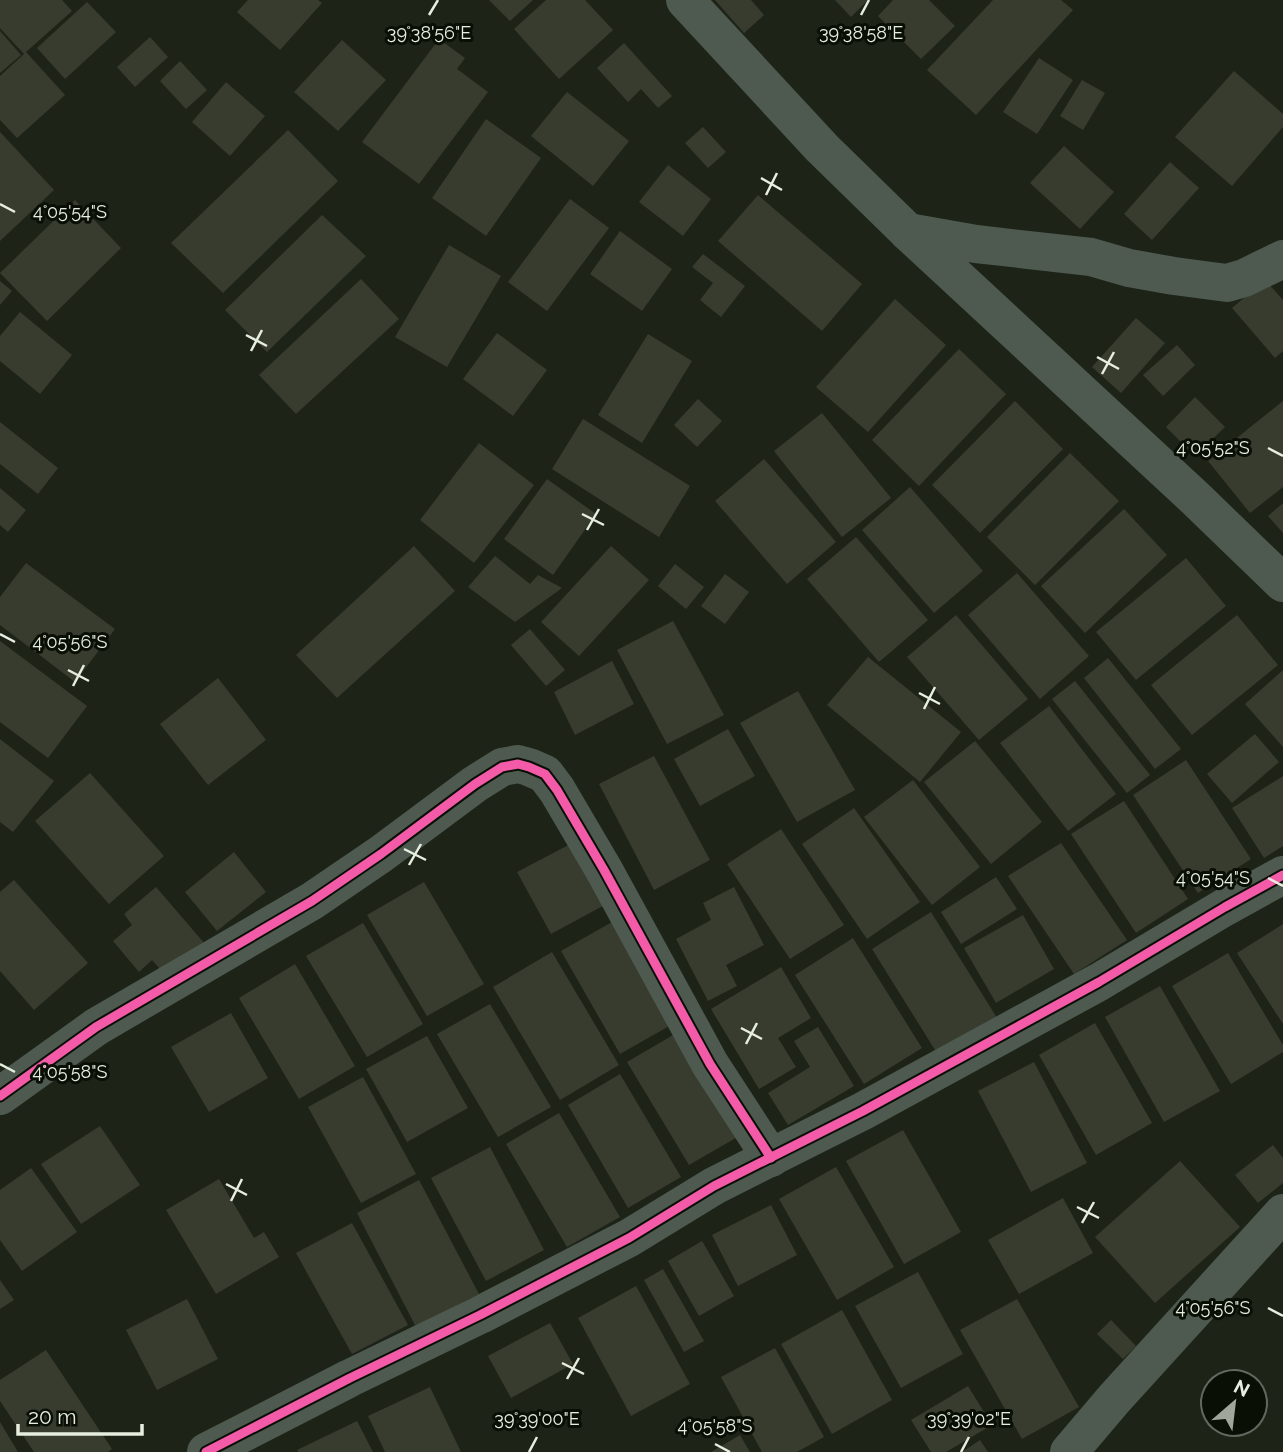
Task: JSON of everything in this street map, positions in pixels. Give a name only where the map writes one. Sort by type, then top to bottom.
[{"type":"street","points":[[685,0],[822,148],[908,232],[1283,583]]},
{"type":"street","points":[[908,232],[976,244],[1091,257],[1129,268],[1227,283],[1244,278],[1283,259]]},
{"type":"street","points":[[0,1096],[96,1027],[312,901],[381,855],[475,783],[502,767],[518,764],[545,774],[557,790],[710,1064],[771,1158]]},
{"type":"street","points":[[206,1452],[575,1267],[629,1238],[714,1186],[863,1111],[1099,982],[1283,874]]},
{"type":"street","points":[[1069,1452],[1283,1213]]},
{"type":"building","points":[[0,0],[62,0],[72,11],[26,52],[65,95],[17,138],[0,120],[0,76],[24,54],[0,28]]},
{"type":"building","points":[[248,0],[318,0],[322,3],[280,50],[237,12]]},
{"type":"building","points":[[489,0],[533,0],[510,21]]},
{"type":"building","points":[[546,0],[585,0],[613,30],[559,79],[514,29]]},
{"type":"building","points":[[715,0],[751,0],[764,15],[744,33]]},
{"type":"building","points":[[835,0],[868,0],[851,17]]},
{"type":"building","points":[[893,0],[929,0],[955,26],[921,59],[878,16]]},
{"type":"building","points":[[993,0],[1061,0],[1073,10],[976,115],[927,70]]},
{"type":"building","points":[[87,2],[116,32],[65,79],[37,48]]},
{"type":"building","points":[[0,31],[21,55],[0,73]]},
{"type":"building","points":[[150,37],[168,57],[135,87],[117,67]]},
{"type":"building","points":[[439,39],[465,58],[457,69],[488,92],[419,184],[362,142]]},
{"type":"building","points":[[342,40],[386,80],[338,131],[294,92]]},
{"type":"building","points":[[624,43],[672,96],[658,108],[641,89],[628,102],[597,68]]},
{"type":"building","points":[[1039,58],[1073,80],[1037,134],[1003,112]]},
{"type":"building","points":[[180,61],[207,90],[186,109],[160,81]]},
{"type":"building","points":[[1234,71],[1283,114],[1283,127],[1232,186],[1175,137]]},
{"type":"building","points":[[1082,80],[1105,93],[1083,130],[1060,116]]},
{"type":"building","points":[[226,82],[265,116],[230,156],[192,122]]},
{"type":"building","points":[[567,92],[629,141],[593,186],[531,136]]},
{"type":"building","points":[[486,119],[541,158],[486,236],[432,198]]},
{"type":"building","points":[[703,127],[726,152],[708,168],[685,143]]},
{"type":"building","points":[[288,130],[338,181],[223,293],[171,243]]},
{"type":"building","points":[[0,132],[54,190],[0,241]]},
{"type":"building","points":[[1064,146],[1114,192],[1080,229],[1030,183]]},
{"type":"building","points":[[1170,162],[1199,188],[1152,240],[1124,214]]},
{"type":"building","points":[[668,165],[711,199],[683,236],[639,202]]},
{"type":"building","points":[[758,195],[862,284],[822,331],[718,241]]},
{"type":"building","points":[[570,199],[609,228],[547,311],[508,282]]},
{"type":"building","points":[[75,200],[121,248],[47,321],[0,273]]},
{"type":"building","points":[[322,215],[366,256],[267,352],[225,310]]},
{"type":"building","points":[[620,231],[672,269],[642,311],[590,274]]},
{"type":"building","points":[[449,245],[501,276],[447,367],[395,337]]},
{"type":"building","points":[[703,254],[745,286],[721,317],[700,300],[713,283],[692,267]]},
{"type":"building","points":[[361,279],[399,319],[296,414],[259,375]]},
{"type":"building","points":[[1265,280],[1283,300],[1283,351],[1275,358],[1232,308]]},
{"type":"building","points":[[0,281],[12,291],[0,305]]},
{"type":"building","points":[[895,299],[946,345],[868,432],[816,387]]},
{"type":"building","points":[[20,312],[72,355],[40,394],[0,361],[0,336]]},
{"type":"building","points":[[1136,318],[1165,343],[1121,393],[1092,367]]},
{"type":"building","points":[[497,333],[547,370],[513,416],[463,379]]},
{"type":"building","points":[[648,334],[692,361],[642,443],[598,415]]},
{"type":"building","points":[[1177,345],[1195,365],[1163,396],[1143,375]]},
{"type":"building","points":[[959,349],[1006,394],[919,486],[872,440]]},
{"type":"building","points":[[1195,397],[1225,427],[1195,456],[1166,427]]},
{"type":"building","points":[[698,399],[722,421],[697,447],[674,425]]},
{"type":"building","points":[[1015,401],[1063,449],[980,533],[932,485]]},
{"type":"building","points":[[1283,401],[1283,487],[1250,513],[1208,461]]},
{"type":"building","points":[[822,413],[891,498],[842,537],[774,451]]},
{"type":"building","points":[[583,419],[690,486],[659,537],[552,469]]},
{"type":"building","points":[[0,422],[58,468],[38,494],[0,464]]},
{"type":"building","points":[[479,443],[534,485],[474,563],[420,520]]},
{"type":"building","points":[[1070,453],[1119,501],[1035,585],[987,537]]},
{"type":"building","points":[[764,459],[836,542],[787,584],[715,501]]},
{"type":"building","points":[[547,479],[596,514],[553,575],[504,539]]},
{"type":"building","points":[[910,487],[983,571],[934,613],[862,530]]},
{"type":"building","points":[[0,488],[26,510],[8,532],[0,525]]},
{"type":"building","points":[[1283,503],[1283,533],[1268,516]]},
{"type":"building","points":[[1124,509],[1167,555],[1085,633],[1041,586]]},
{"type":"building","points":[[856,537],[928,620],[879,662],[807,579]]},
{"type":"building","points":[[414,546],[455,591],[337,698],[296,655]]},
{"type":"building","points":[[611,546],[649,580],[579,656],[541,622]]},
{"type":"building","points":[[495,556],[530,584],[538,575],[562,588],[515,622],[468,587]]},
{"type":"building","points":[[1186,558],[1226,606],[1136,680],[1096,632]]},
{"type":"building","points":[[26,563],[115,629],[75,682],[0,625],[0,597]]},
{"type":"building","points":[[675,564],[704,587],[686,609],[658,586]]},
{"type":"building","points":[[1017,573],[1089,656],[1040,699],[968,615]]},
{"type":"building","points":[[725,574],[749,592],[725,624],[701,606]]},
{"type":"building","points":[[956,615],[1028,699],[979,740],[907,657]]},
{"type":"building","points":[[1237,615],[1278,665],[1192,735],[1151,685]]},
{"type":"building","points":[[673,621],[724,715],[667,744],[617,650]]},
{"type":"building","points":[[530,629],[565,670],[546,686],[511,645]]},
{"type":"building","points":[[0,641],[87,706],[48,758],[0,722]]},
{"type":"building","points":[[868,657],[961,732],[920,782],[827,705]]},
{"type":"building","points":[[1108,658],[1181,749],[1155,769],[1084,678]]},
{"type":"building","points":[[612,661],[634,704],[575,735],[554,692]]},
{"type":"building","points":[[1283,670],[1283,747],[1245,704]]},
{"type":"building","points":[[218,678],[266,740],[208,785],[160,724]]},
{"type":"building","points":[[1075,681],[1150,775],[1127,793],[1052,699]]},
{"type":"building","points":[[798,691],[855,790],[797,822],[740,723]]},
{"type":"building","points":[[1049,706],[1116,794],[1068,831],[1000,743]]},
{"type":"building","points":[[728,729],[755,776],[700,806],[674,759]]},
{"type":"building","points":[[1255,734],[1279,762],[1232,803],[1207,774]]},
{"type":"building","points":[[0,739],[54,781],[13,832],[0,822]]},
{"type":"building","points":[[975,741],[1042,822],[991,864],[924,782]]},
{"type":"building","points":[[654,756],[710,860],[654,890],[599,784]]},
{"type":"building","points":[[1186,760],[1251,859],[1198,893],[1133,795]]},
{"type":"building","points":[[90,773],[164,856],[109,904],[35,821]]},
{"type":"building","points":[[1283,776],[1283,846],[1264,858],[1232,808]]},
{"type":"building","points":[[913,780],[980,867],[932,905],[864,817]]},
{"type":"building","points":[[1124,801],[1188,899],[1136,933],[1071,834]]},
{"type":"building","points":[[854,808],[920,902],[867,939],[802,844]]},
{"type":"building","points":[[781,829],[844,925],[790,959],[727,864]]},
{"type":"building","points":[[578,840],[612,901],[551,934],[517,872]]},
{"type":"building","points":[[1061,843],[1127,940],[1074,974],[1008,876]]},
{"type":"building","points":[[234,852],[266,892],[217,931],[185,892]]},
{"type":"building","points":[[996,877],[1017,909],[961,944],[941,912]]},
{"type":"building","points":[[14,880],[88,963],[34,1010],[0,971],[0,892]]},
{"type":"building","points":[[424,882],[484,984],[427,1016],[367,915]]},
{"type":"building","points":[[156,887],[205,944],[167,977],[152,960],[139,972],[113,941],[132,925],[124,914]]},
{"type":"building","points":[[734,887],[764,945],[726,965],[737,986],[708,1001],[676,939],[711,920],[703,903]]},
{"type":"building","points":[[931,912],[999,1021],[940,1058],[872,949]]},
{"type":"building","points":[[1023,915],[1054,969],[996,1003],[964,948]]},
{"type":"building","points":[[619,918],[678,1021],[620,1054],[561,951]]},
{"type":"building","points":[[363,923],[423,1024],[367,1057],[306,956]]},
{"type":"building","points":[[1283,924],[1283,1024],[1237,953]]},
{"type":"building","points":[[853,938],[922,1048],[864,1084],[795,975]]},
{"type":"building","points":[[552,952],[619,1065],[560,1100],[493,987]]},
{"type":"building","points":[[1228,953],[1283,1045],[1283,1052],[1231,1084],[1172,986]]},
{"type":"building","points":[[295,964],[355,1066],[299,1099],[239,998]]},
{"type":"building","points":[[781,967],[811,1018],[778,1038],[796,1067],[759,1089],[711,1009]]},
{"type":"building","points":[[1160,986],[1220,1091],[1164,1122],[1105,1017]]},
{"type":"building","points":[[490,1004],[551,1107],[498,1137],[437,1034]]},
{"type":"building","points":[[231,1013],[268,1078],[209,1112],[171,1047]]},
{"type":"building","points":[[1095,1023],[1152,1123],[1096,1155],[1039,1055]]},
{"type":"building","points":[[818,1027],[854,1086],[788,1125],[768,1093],[810,1067],[794,1041]]},
{"type":"building","points":[[680,1031],[741,1135],[689,1165],[627,1062]]},
{"type":"building","points":[[427,1036],[468,1108],[407,1142],[366,1069]]},
{"type":"building","points":[[1034,1062],[1087,1163],[1031,1192],[978,1091]]},
{"type":"building","points":[[620,1074],[681,1177],[628,1208],[568,1105]]},
{"type":"building","points":[[363,1077],[416,1174],[361,1203],[308,1107]]},
{"type":"building","points":[[559,1113],[620,1217],[567,1247],[506,1144]]},
{"type":"building","points":[[100,1126],[140,1185],[81,1224],[41,1164]]},
{"type":"building","points":[[903,1130],[961,1232],[904,1264],[846,1161]]},
{"type":"building","points":[[1273,1145],[1283,1158],[1283,1183],[1258,1203],[1235,1175]]},
{"type":"building","points":[[490,1147],[544,1250],[486,1281],[431,1178]]},
{"type":"building","points":[[1180,1161],[1240,1227],[1155,1303],[1095,1237]]},
{"type":"building","points":[[836,1167],[894,1267],[837,1300],[779,1199]]},
{"type":"building","points":[[31,1168],[77,1232],[22,1271],[0,1240],[0,1190]]},
{"type":"building","points":[[219,1179],[254,1238],[264,1232],[279,1257],[216,1294],[166,1210]]},
{"type":"building","points":[[419,1180],[479,1294],[416,1327],[357,1213]]},
{"type":"building","points":[[1063,1198],[1093,1253],[1019,1294],[988,1240]]},
{"type":"building","points":[[771,1205],[797,1255],[738,1286],[712,1235]]},
{"type":"building","points":[[352,1223],[408,1325],[352,1354],[296,1253]]},
{"type":"building","points":[[702,1241],[734,1296],[699,1316],[668,1261]]},
{"type":"building","points":[[663,1269],[704,1341],[684,1352],[644,1280]]},
{"type":"building","points":[[918,1272],[963,1354],[901,1388],[855,1306]]},
{"type":"building","points":[[0,1280],[14,1300],[0,1309]]},
{"type":"building","points":[[636,1286],[690,1384],[631,1416],[578,1318]]},
{"type":"building","points":[[187,1299],[218,1359],[157,1390],[126,1330]]},
{"type":"building","points":[[1017,1299],[1079,1407],[1022,1439],[960,1330]]},
{"type":"building","points":[[842,1310],[892,1400],[832,1434],[781,1344]]},
{"type":"building","points":[[1111,1320],[1136,1346],[1123,1359],[1097,1334]]},
{"type":"building","points":[[550,1323],[573,1364],[511,1398],[488,1356]]},
{"type":"building","points":[[775,1348],[824,1437],[797,1452],[762,1452],[721,1377]]},
{"type":"building","points":[[46,1350],[112,1449],[108,1452],[34,1452],[0,1401],[0,1380]]},
{"type":"building","points":[[968,1386],[992,1425],[946,1452],[931,1452],[911,1420]]},
{"type":"building","points":[[430,1387],[461,1452],[385,1452],[368,1416]]},
{"type":"building","points":[[357,1421],[373,1452],[298,1452],[297,1450]]},
{"type":"building","points":[[0,1422],[18,1452],[0,1452]]},
{"type":"building","points":[[740,1435],[750,1452],[711,1452]]},
{"type":"building","points":[[980,1440],[988,1452],[962,1452]]},
{"type":"cycle path","points":[[0,1096],[96,1027],[312,901],[475,784],[502,767],[518,764],[545,774],[557,790],[710,1064],[771,1158]]},
{"type":"cycle path","points":[[206,1452],[629,1238],[714,1186],[863,1111],[1099,982],[1283,875]]}]
